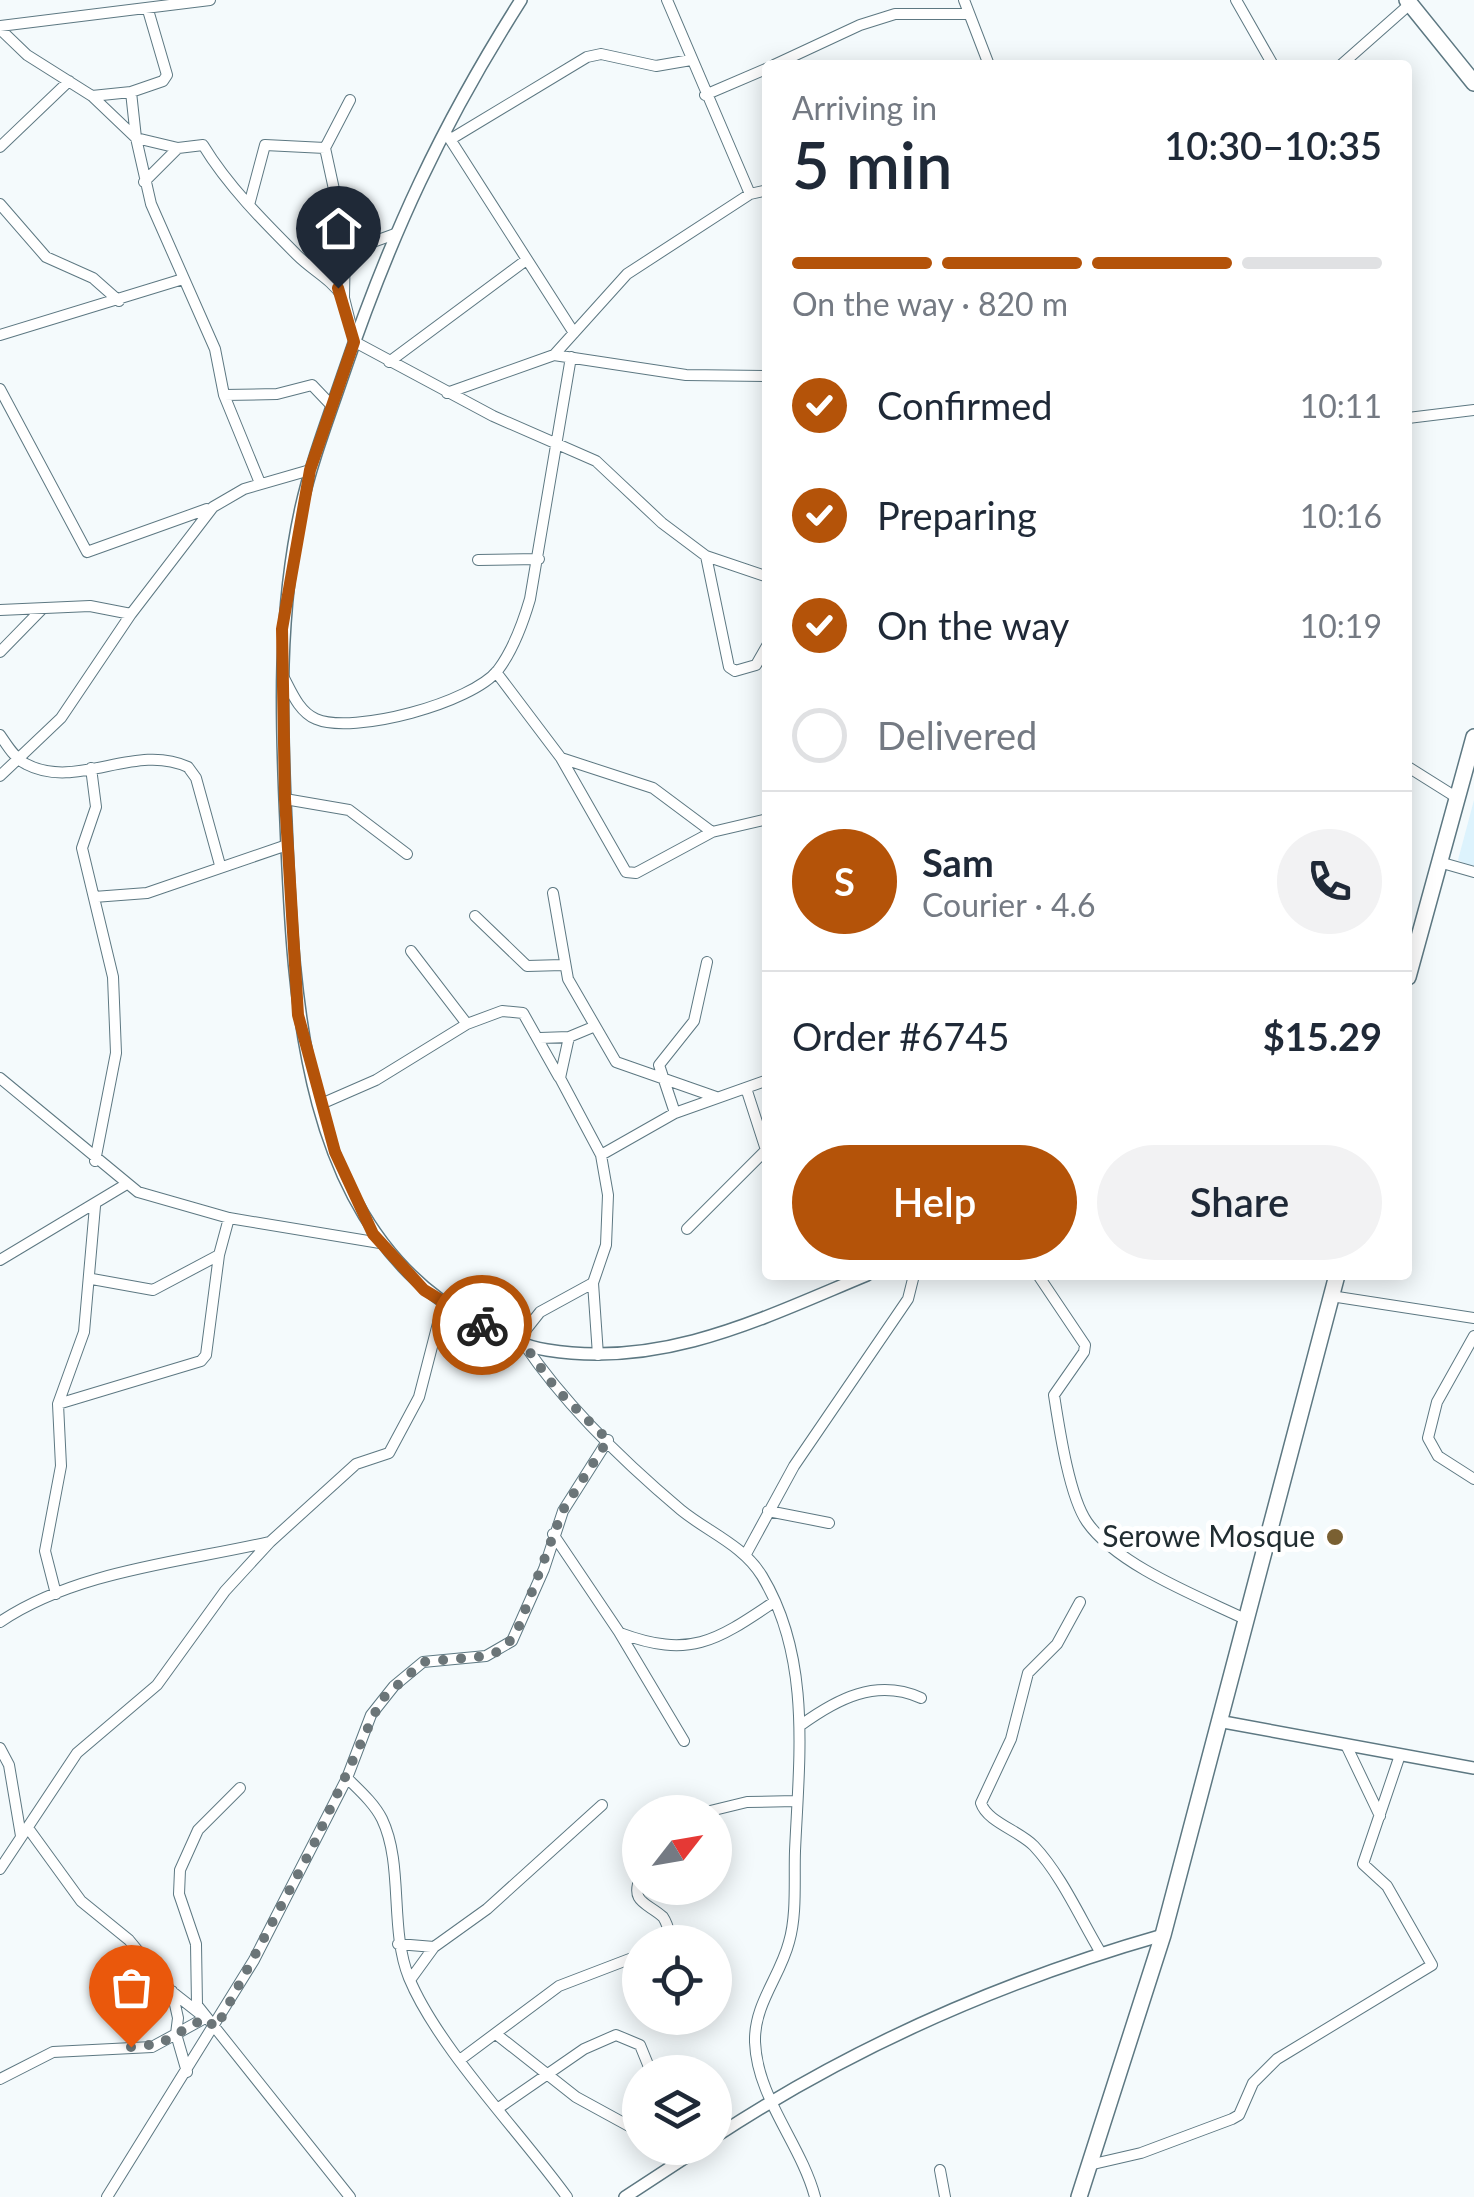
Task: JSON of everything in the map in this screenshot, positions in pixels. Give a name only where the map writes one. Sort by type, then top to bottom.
[{"type":"main road","points":[[1409,2],[1474,83]]},
{"type":"main road","points":[[1412,963],[1474,738]]},
{"type":"main road","points":[[1079,2197],[1163,1936],[1243,1618],[1336,1280]]},
{"type":"street","points":[[0,27],[210,0]]},
{"type":"street","points":[[522,0],[444,128],[395,234],[310,470],[286,590],[281,672],[298,1015],[321,1104],[345,1179],[380,1243],[443,1304],[521,1343],[598,1355],[673,1349],[726,1334],[855,1280]]},
{"type":"street","points":[[964,0],[987,60]]},
{"type":"street","points":[[1236,0],[1270,60]]},
{"type":"street","points":[[670,1],[705,95],[750,194]]},
{"type":"street","points":[[1346,60],[1409,2]]},
{"type":"street","points":[[92,96],[131,92],[163,81],[167,75],[148,10]]},
{"type":"street","points":[[784,60],[860,24],[896,14],[968,14]]},
{"type":"street","points":[[0,27],[27,55],[92,96],[136,138],[178,148],[203,146],[249,205],[308,265],[331,279],[344,298]]},
{"type":"street","points":[[451,140],[558,72],[595,55],[656,66],[691,60]]},
{"type":"street","points":[[705,95],[762,70]]},
{"type":"street","points":[[0,147],[68,80]]},
{"type":"street","points":[[131,92],[144,182],[215,349],[224,396],[260,483]]},
{"type":"street","points":[[350,100],[325,148],[347,253],[344,298],[354,342],[447,393],[608,469],[662,523],[706,556],[762,575]]},
{"type":"street","points":[[444,128],[524,261],[574,333]]},
{"type":"street","points":[[249,205],[264,145],[325,148]]},
{"type":"street","points":[[144,182],[178,148]]},
{"type":"street","points":[[554,355],[645,259],[750,194],[762,191]]},
{"type":"street","points":[[0,204],[46,258],[93,278],[119,301]]},
{"type":"street","points":[[308,265],[395,234]]},
{"type":"street","points":[[389,362],[524,261]]},
{"type":"street","points":[[0,335],[183,279]]},
{"type":"street","points":[[447,393],[554,355],[686,375],[762,376]]},
{"type":"street","points":[[281,672],[308,715],[332,723],[444,706],[496,672],[522,625],[540,559],[571,357]]},
{"type":"street","points":[[224,396],[277,394],[312,385],[332,406]]},
{"type":"street","points":[[0,389],[87,552],[212,506],[260,483],[310,470]]},
{"type":"street","points":[[1412,418],[1474,410]]},
{"type":"street","points":[[0,776],[61,718],[131,614],[212,506]]},
{"type":"street","points":[[706,556],[730,667],[734,671],[762,664]]},
{"type":"street","points":[[478,560],[540,559]]},
{"type":"street","points":[[0,610],[105,607],[131,614]]},
{"type":"street","points":[[0,652],[42,608]]},
{"type":"street","points":[[496,672],[561,758],[630,874],[712,832],[762,820]]},
{"type":"street","points":[[0,735],[18,759],[38,768],[91,768],[142,758],[188,767],[196,778],[220,865]]},
{"type":"street","points":[[561,758],[653,788],[712,832]]},
{"type":"street","points":[[91,768],[96,807],[82,842],[113,977],[116,1053],[95,1161]]},
{"type":"street","points":[[1412,770],[1459,799]]},
{"type":"street","points":[[285,799],[349,810],[407,854]]},
{"type":"street","points":[[94,897],[147,893],[287,845]]},
{"type":"street","points":[[1439,862],[1474,872]]},
{"type":"street","points":[[553,893],[564,964],[593,1027],[616,1062],[716,1097]]},
{"type":"street","points":[[474,916],[527,966],[564,964]]},
{"type":"street","points":[[412,951],[467,1024]]},
{"type":"street","points":[[675,1113],[660,1076],[662,1058],[697,1013],[707,962]]},
{"type":"street","points":[[321,1104],[376,1080],[467,1024],[502,1011],[518,1011],[540,1038],[601,1155],[608,1217],[606,1245],[593,1284],[598,1355]]},
{"type":"street","points":[[540,1038],[569,1037],[593,1027]]},
{"type":"street","points":[[560,1078],[569,1037]]},
{"type":"street","points":[[0,1078],[125,1185],[152,1198],[229,1218],[380,1243]]},
{"type":"street","points":[[601,1155],[675,1113],[762,1082]]},
{"type":"street","points":[[746,1088],[762,1138]]},
{"type":"street","points":[[688,1229],[762,1154]]},
{"type":"street","points":[[0,1260],[125,1185]]},
{"type":"street","points":[[56,1594],[44,1551],[60,1466],[58,1404],[84,1332],[92,1280],[95,1206]]},
{"type":"street","points":[[58,1404],[201,1361],[208,1350],[218,1255],[229,1218]]},
{"type":"street","points":[[92,1280],[153,1290],[218,1255]]},
{"type":"street","points":[[746,1554],[768,1511],[908,1299],[913,1280]]},
{"type":"street","points":[[1041,1280],[1084,1345],[1084,1352],[1054,1395],[1078,1502],[1089,1525],[1155,1574],[1243,1618]]},
{"type":"street","points":[[521,1343],[540,1312],[593,1284]]},
{"type":"street","points":[[1332,1296],[1474,1318]]},
{"type":"street","points":[[0,1869],[48,1790],[84,1745],[157,1685],[224,1591],[270,1542],[356,1464],[382,1458],[394,1447],[425,1381],[443,1304]]},
{"type":"street","points":[[1474,1336],[1436,1402],[1428,1438],[1438,1456],[1474,1479]]},
{"type":"street","points":[[521,1343],[556,1389],[683,1512],[746,1554],[774,1602],[792,1654],[801,1724],[789,1944],[772,1979],[756,2028],[760,2074],[815,2197]]},
{"type":"street","points":[[106,2197],[216,2028],[347,1778],[370,1715],[394,1686],[430,1659],[486,1656],[512,1641],[544,1569],[553,1534],[608,1440]]},
{"type":"street","points":[[768,1511],[829,1523]]},
{"type":"street","points":[[553,1534],[619,1632],[684,1741]]},
{"type":"street","points":[[0,1622],[56,1594],[270,1542]]},
{"type":"street","points":[[619,1632],[647,1643],[692,1647],[724,1634],[774,1602]]},
{"type":"street","points":[[1080,1602],[1057,1644],[1028,1673],[1011,1739],[981,1803],[984,1811],[1033,1844],[1101,1953]]},
{"type":"street","points":[[801,1724],[850,1694],[904,1692],[921,1698]]},
{"type":"street","points":[[1218,1721],[1348,1748],[1474,1768]]},
{"type":"street","points":[[0,1748],[8,1764],[25,1833],[81,1901],[137,1947],[172,1991],[216,2028],[350,2197]]},
{"type":"street","points":[[1348,1748],[1380,1816]]},
{"type":"street","points":[[1090,2165],[1141,2153],[1239,2115],[1253,2083],[1277,2060],[1432,1965],[1387,1886],[1363,1864],[1400,1755]]},
{"type":"street","points":[[347,1778],[377,1811],[387,1835],[398,1944],[410,1980],[461,2060],[567,2197]]},
{"type":"street","points":[[204,2016],[196,2000],[196,1944],[179,1894],[180,1870],[198,1830],[240,1788]]},
{"type":"street","points":[[732,1806],[796,1801]]},
{"type":"street","points":[[410,1980],[434,1947],[487,1909],[602,1805]]},
{"type":"street","points":[[642,1905],[662,1916],[665,1925]]},
{"type":"street","points":[[732,2127],[772,2100],[929,2020],[1101,1953],[1163,1936]]},
{"type":"street","points":[[398,1944],[434,1947]]},
{"type":"street","points":[[461,2060],[558,1986],[622,1962]]},
{"type":"street","points":[[172,1991],[178,2018],[176,2034],[187,2072]]},
{"type":"street","points":[[0,2079],[52,2052],[152,2047],[204,2016]]},
{"type":"street","points":[[496,2034],[544,2074],[622,2121]]},
{"type":"street","points":[[500,2107],[544,2074],[616,2035],[640,2046],[643,2055]]},
{"type":"street","points":[[625,2197],[673,2165]]},
{"type":"street","points":[[940,2170],[945,2197]]},
{"type":"shaded area","points":[[1474,800],[1474,868],[1458,860]]},
{"type":"way so far","points":[[131,2047],[152,2047],[205,2018],[216,2028],[347,1778],[370,1715],[394,1686],[423,1662],[486,1656],[502,1650],[516,1634],[544,1569],[563,1510],[608,1440],[548,1380],[524,1344],[482,1325]]},
{"type":"place","name":"Serowe Mosque","points":[[1335,1537]]},
{"type":"route","points":[[338,288],[354,342],[300,509],[282,629],[285,799],[298,1015],[335,1152],[373,1234],[424,1290],[482,1325]]}]
